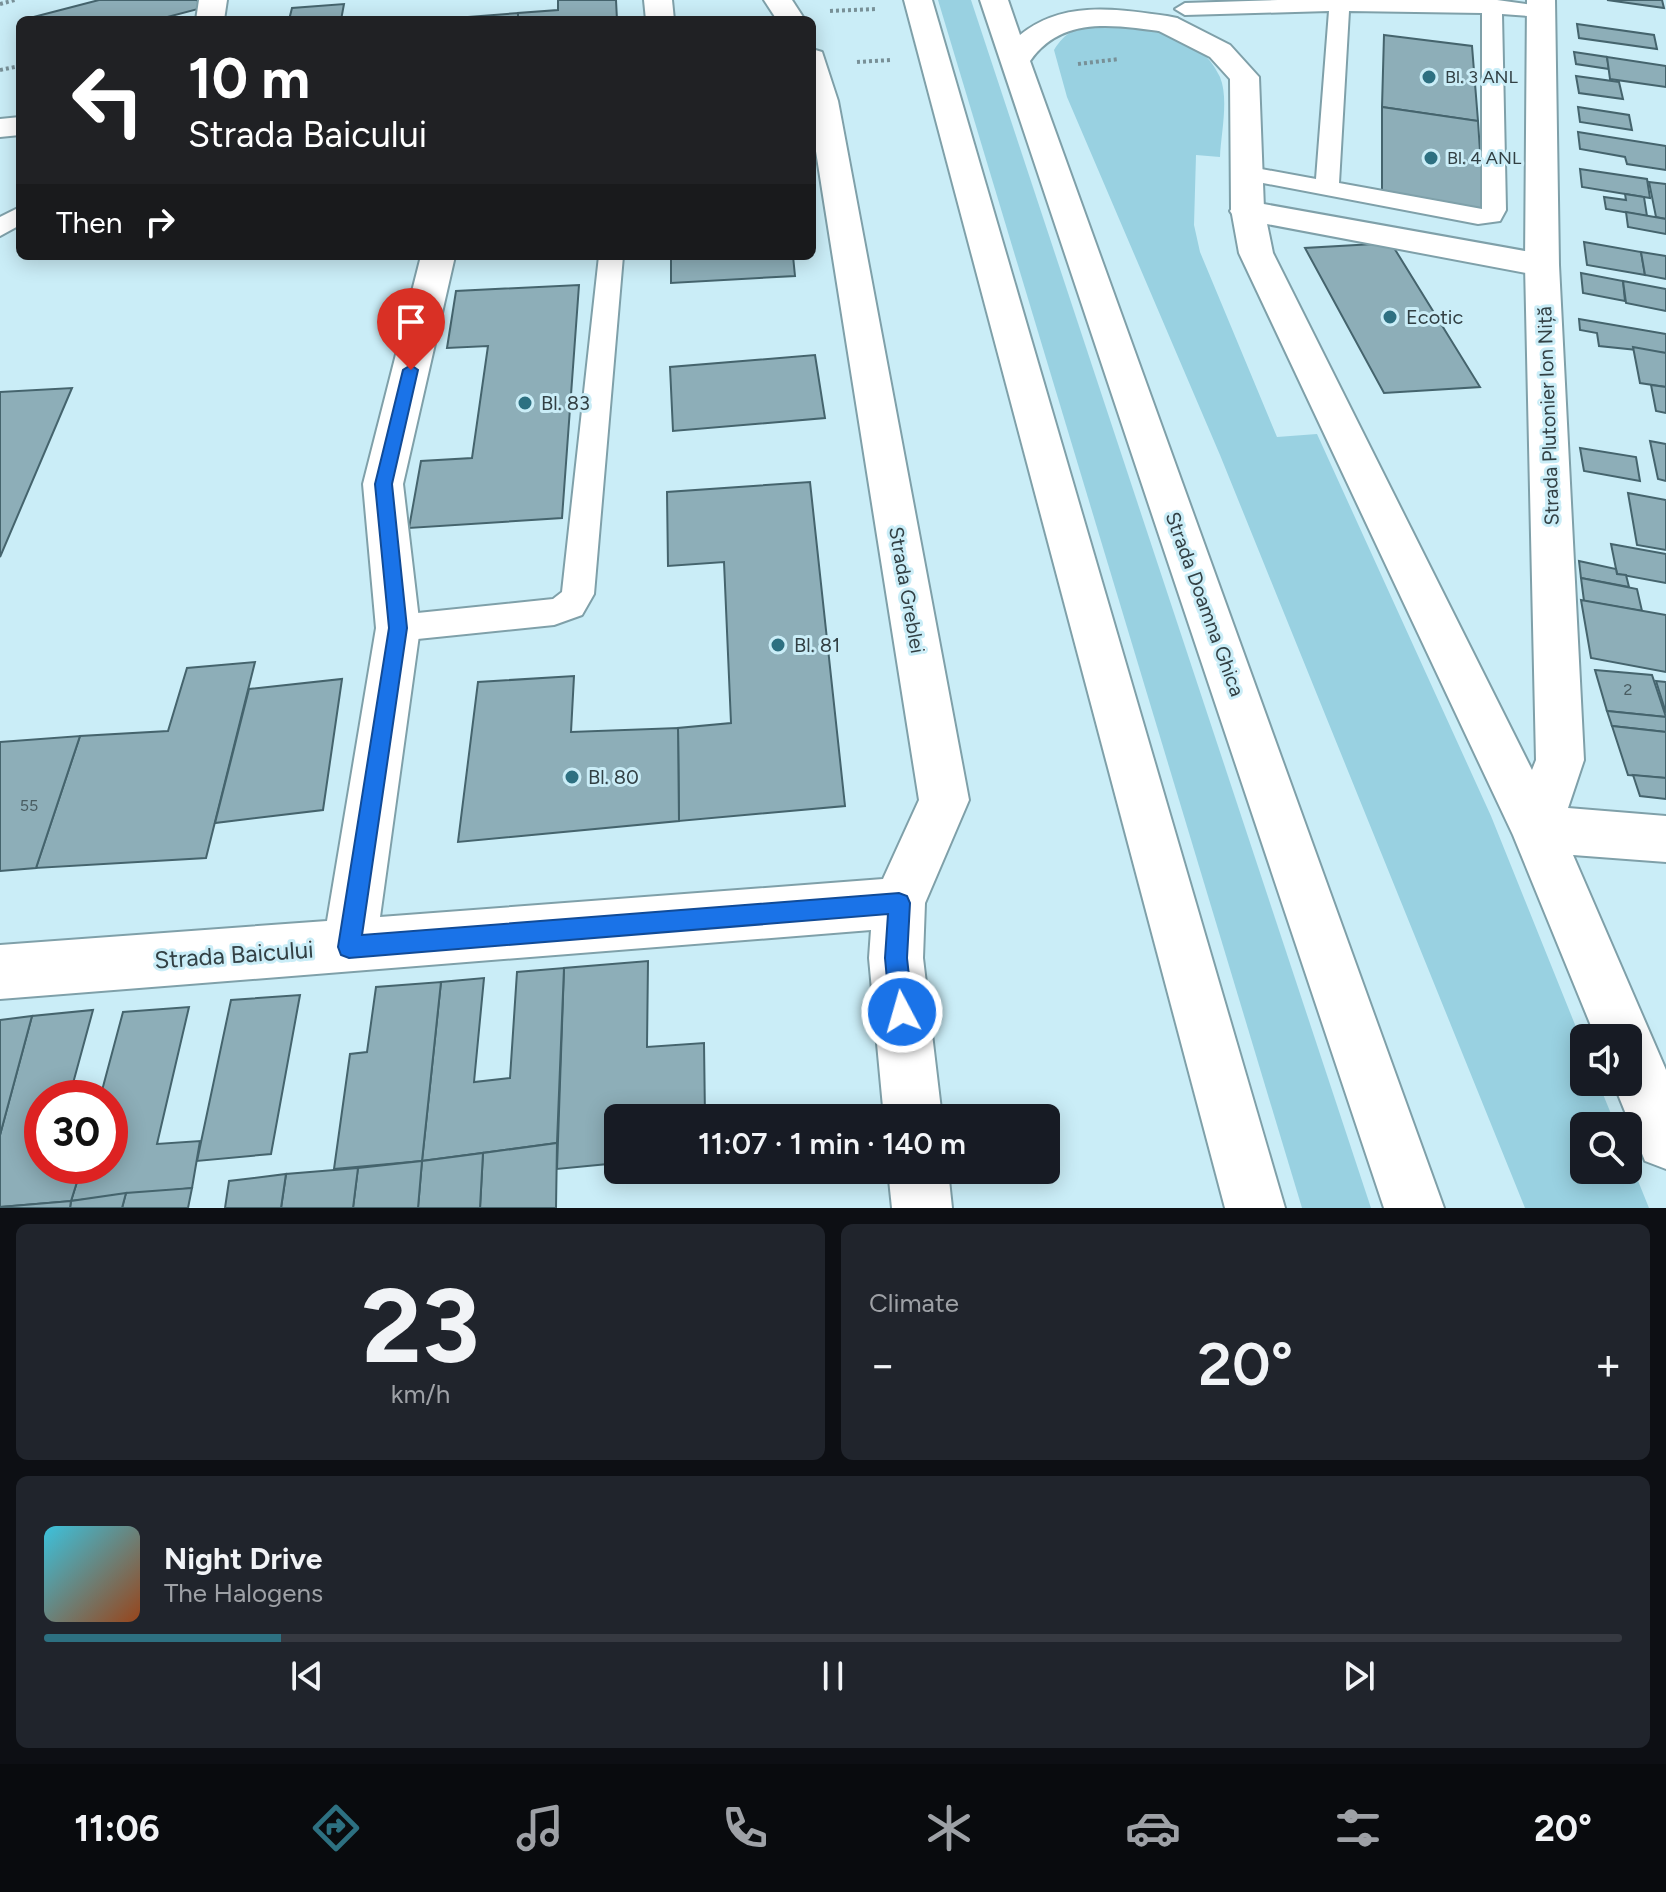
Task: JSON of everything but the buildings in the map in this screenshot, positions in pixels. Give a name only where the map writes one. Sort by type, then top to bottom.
[{"type":"street","name":"Strada Doamna Ghica","points":[[994,0],[1414,1208]]},
{"type":"street","points":[[1101,0],[1176,16],[1237,65],[1244,77],[1246,192],[1256,253],[1536,829],[1618,1024]]},
{"type":"street","points":[[920,4],[1255,1208]]},
{"type":"street","name":"Strada Plutonier Ion Niță","points":[[1536,829],[1560,760],[1542,265],[1541,6]]},
{"type":"street","points":[[1014,62],[1032,36],[1061,22],[1101,17],[1176,16]]},
{"type":"street","name":"Strada Greblei","points":[[816,79],[944,800],[899,903],[896,958],[912,1104]]},
{"type":"street","points":[[1246,192],[1542,265]]},
{"type":"street","points":[[349,947],[398,628],[383,484],[437,260]]},
{"type":"street","points":[[1536,829],[1666,839]]},
{"type":"street","name":"Strada Baicului","points":[[0,972],[899,903]]},
{"type":"street","points":[[1642,1082],[1666,1140]]},
{"type":"street","points":[[919,1184],[922,1208]]},
{"type":"lane","points":[[1176,16],[1339,4],[1489,3],[1541,6]]},
{"type":"lane","points":[[1246,192],[1327,188],[1478,217],[1491,216],[1494,210],[1489,3]]},
{"type":"lane","points":[[1327,188],[1339,4]]},
{"type":"lane","points":[[398,628],[554,612],[571,606],[578,594],[611,260]]},
{"type":"path","points":[[0,4],[15,0]]},
{"type":"path","points":[[785,11],[920,4]]},
{"type":"path","points":[[816,62],[935,57]]},
{"type":"shaded area","points":[[938,0],[971,0],[1371,1208],[1302,1208]]},
{"type":"shaded area","points":[[1095,24],[1148,29],[1183,40],[1211,61],[1220,77],[1224,106],[1220,157],[1196,155],[1194,225],[1200,252],[1277,437],[1317,434],[1491,816],[1575,1024],[1570,1024],[1570,1096],[1604,1096],[1610,1112],[1570,1112],[1570,1184],[1639,1184],[1649,1208],[1525,1208],[1220,455],[1067,97],[1054,50],[1062,39],[1082,27]]},
{"type":"place","name":"Bl. 3 ANL","points":[[1429,77]]},
{"type":"place","name":"Bl. 4 ANL","points":[[1431,158]]},
{"type":"place","name":"Ecotic","points":[[1390,317]]},
{"type":"place","name":"Bl. 83","points":[[525,403]]},
{"type":"place","name":"Bl. 81","points":[[778,645]]},
{"type":"place","name":"Bl. 80","points":[[572,777]]},
{"type":"route","points":[[411,370],[383,484],[398,628],[349,947],[899,903],[896,958],[902,1012]]}]
